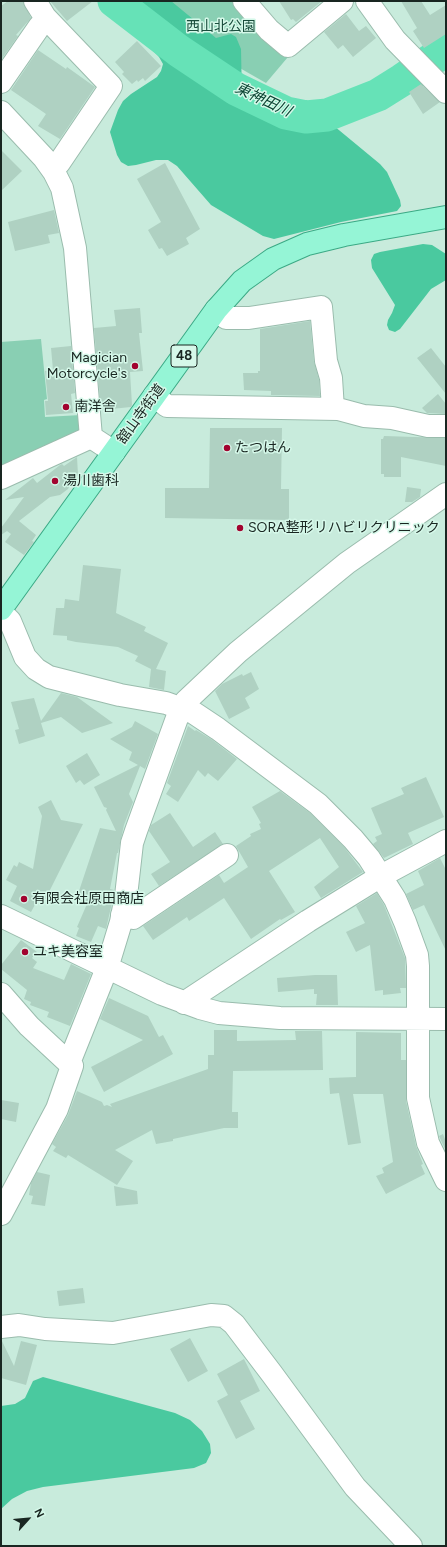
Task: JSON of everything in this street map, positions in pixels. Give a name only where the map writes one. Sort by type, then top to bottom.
[{"type":"main road","name":"舘山寺街道","points":[[1,609],[216,310],[242,281],[273,259],[307,244],[344,235],[446,217]]},
{"type":"street","points":[[35,1],[46,19],[110,86],[59,163],[52,168]]},
{"type":"street","points":[[244,1],[269,30],[288,46],[342,1]]},
{"type":"street","points":[[367,1],[387,30],[446,92]]},
{"type":"street","points":[[1,82],[46,19]]},
{"type":"street","points":[[1,112],[52,168],[62,188],[75,248],[91,438]]},
{"type":"street","points":[[216,310],[226,318],[249,318],[321,307],[326,361],[331,378],[333,408]]},
{"type":"street","points":[[154,396],[167,406],[333,408],[364,416],[392,418],[428,426],[446,426]]},
{"type":"street","points":[[91,438],[114,452]]},
{"type":"street","points":[[1,478],[91,438]]},
{"type":"street","points":[[69,1063],[107,968],[122,915],[132,843],[177,718],[186,701],[238,652],[347,563],[446,494]]},
{"type":"street","points":[[1,612],[10,621],[24,657],[36,669],[49,677],[120,695],[166,703],[182,708],[206,720],[318,804],[353,839],[381,876],[405,922],[417,955],[418,1089],[420,1106],[428,1143],[446,1180]]},
{"type":"street","points":[[184,1003],[308,921],[381,876],[446,841]]},
{"type":"street","points":[[122,915],[133,918],[227,855]]},
{"type":"street","points":[[1,916],[107,968],[184,1003],[219,1013],[280,1018],[446,1019]]},
{"type":"street","points":[[1,994],[29,1026],[72,1066],[57,1109],[1,1214]]},
{"type":"street","points":[[1,1327],[19,1325],[45,1329],[113,1333],[211,1315],[224,1316],[234,1324],[355,1487],[411,1546]]},
{"type":"green space","points":[[124,1],[171,1],[216,38],[231,34],[236,37],[241,49],[242,98],[248,108],[259,114],[291,98],[305,102],[380,164],[387,172],[400,200],[401,206],[397,211],[341,222],[274,239],[263,236],[211,205],[177,166],[168,160],[156,160],[128,166],[121,162],[117,155],[110,132],[118,110],[123,101],[131,94],[157,77],[163,64],[159,57],[130,27],[125,19]]},
{"type":"green space","name":"西山北公園","points":[[144,1],[233,1],[263,36],[288,57],[266,83],[217,55]]},
{"type":"green space","points":[[423,244],[432,245],[446,254],[446,280],[431,289],[400,329],[395,332],[389,330],[387,325],[388,320],[395,305],[372,268],[371,260],[374,254],[380,252]]},
{"type":"green space","points":[[41,339],[47,399],[44,400],[45,417],[81,415],[82,429],[1,470],[1,342]]},
{"type":"green space","points":[[43,1377],[175,1413],[190,1420],[202,1431],[210,1444],[211,1453],[206,1463],[194,1468],[43,1487],[27,1491],[12,1499],[1,1509],[1,1406],[15,1404],[25,1398],[33,1381]]},
{"type":"building","points":[[8,1],[23,1],[31,18],[16,35],[18,36],[1,60],[1,6]]},
{"type":"building","points":[[50,1],[93,1],[67,21]]},
{"type":"building","points":[[279,1],[322,1],[296,22],[293,19],[291,20]]},
{"type":"building","points":[[401,1],[421,1],[430,15],[446,5],[446,34],[424,48],[413,31],[417,28]]},
{"type":"building","points":[[346,14],[359,31],[366,26],[376,38],[353,57],[343,45],[338,49],[324,32]]},
{"type":"building","points":[[137,41],[161,66],[145,81],[143,78],[132,84],[122,74],[124,72],[115,62]]},
{"type":"building","points":[[38,50],[66,69],[67,67],[95,87],[60,139],[38,126],[46,114],[11,90]]},
{"type":"building","points":[[421,84],[440,102],[423,114],[409,92]]},
{"type":"building","points":[[1,150],[22,171],[1,191]]},
{"type":"building","points":[[165,163],[200,229],[186,238],[189,244],[167,256],[162,248],[159,249],[148,230],[161,222],[137,179]]},
{"type":"building","points":[[54,210],[59,233],[48,235],[50,243],[15,251],[8,222]]},
{"type":"building","points":[[140,308],[142,333],[139,333],[143,371],[130,372],[132,405],[131,407],[101,410],[94,328],[116,326],[114,310]]},
{"type":"building","points":[[310,321],[314,362],[319,380],[320,396],[271,395],[271,391],[244,390],[243,373],[258,373],[258,371],[260,371],[260,329]]},
{"type":"building","points":[[71,346],[75,393],[71,394],[73,413],[46,415],[45,401],[48,401],[45,371],[53,370],[51,348]]},
{"type":"building","points":[[431,348],[446,367],[446,394],[417,358]]},
{"type":"building","points":[[438,394],[446,404],[446,414],[427,413],[422,408]]},
{"type":"building","points":[[210,428],[282,428],[281,489],[289,489],[289,520],[165,518],[165,488],[209,488]]},
{"type":"building","points":[[384,436],[446,438],[446,466],[401,457],[401,477],[384,477],[384,474],[381,474],[381,439],[383,439]]},
{"type":"building","points":[[77,457],[78,475],[72,480],[68,489],[60,495],[50,497],[19,521],[36,535],[32,541],[34,542],[24,555],[5,542],[11,534],[7,531],[1,535],[1,528],[24,497],[5,500],[33,478],[37,483],[60,465],[62,464],[64,466]]},
{"type":"building","points":[[407,487],[421,489],[420,497],[412,502],[405,502]]},
{"type":"building","points":[[83,565],[121,569],[116,613],[146,627],[144,631],[168,643],[156,669],[166,671],[164,690],[149,687],[151,669],[135,661],[138,656],[118,647],[76,642],[67,640],[67,636],[53,635],[56,608],[64,608],[65,599],[79,601]]},
{"type":"building","points":[[251,672],[259,689],[245,698],[250,708],[229,719],[215,691],[222,684],[242,674],[243,676]]},
{"type":"building","points":[[61,693],[77,697],[113,723],[82,733],[61,717],[41,723],[45,736],[19,744],[15,730],[19,729],[11,702],[34,698],[41,721]]},
{"type":"building","points":[[135,721],[158,734],[145,769],[140,766],[129,794],[133,802],[124,825],[117,853],[110,889],[114,890],[114,894],[106,929],[98,926],[91,942],[76,936],[79,928],[77,927],[87,904],[76,900],[100,828],[116,831],[106,810],[107,808],[104,807],[94,787],[138,765],[129,760],[132,752],[110,739],[132,727]]},
{"type":"building","points":[[188,726],[211,739],[237,759],[218,781],[208,773],[205,777],[198,770],[178,802],[166,794],[171,786],[167,783]]},
{"type":"building","points":[[87,753],[100,775],[84,785],[80,780],[76,783],[66,766]]},
{"type":"building","points":[[426,777],[444,817],[408,833],[413,844],[384,858],[373,844],[377,841],[375,837],[382,834],[371,808],[404,794],[401,788]]},
{"type":"building","points":[[280,791],[310,813],[344,847],[363,872],[321,898],[314,887],[339,867],[320,838],[269,871],[295,912],[281,920],[280,919],[251,939],[224,898],[189,921],[187,917],[153,940],[143,926],[219,875],[224,883],[248,867],[236,846],[251,836],[250,834],[261,829],[259,824],[261,823],[252,807]]},
{"type":"building","points":[[51,800],[61,820],[83,824],[43,904],[37,901],[31,912],[10,901],[17,886],[6,880],[14,865],[17,867],[19,862],[33,869],[42,816],[38,807]]},
{"type":"building","points":[[170,813],[193,847],[215,832],[223,844],[159,886],[151,874],[170,862],[149,831],[151,825]]},
{"type":"building","points":[[440,858],[446,870],[446,951],[424,905],[413,910],[406,894],[424,885],[418,871]]},
{"type":"building","points":[[377,893],[384,905],[405,958],[406,988],[400,988],[401,993],[383,995],[383,990],[375,991],[370,945],[356,952],[346,932],[365,923],[356,906]]},
{"type":"building","points":[[21,940],[37,952],[32,958],[37,962],[33,968],[64,980],[71,964],[91,974],[70,1026],[47,1017],[49,1012],[30,1005],[31,1002],[24,999],[27,990],[1,969],[1,965]]},
{"type":"building","points":[[337,975],[338,1005],[316,1005],[317,994],[314,994],[314,989],[278,992],[277,978]]},
{"type":"building","points":[[109,998],[148,1016],[159,1037],[163,1035],[173,1054],[104,1092],[91,1067],[143,1040],[100,1019]]},
{"type":"building","points":[[214,1030],[237,1030],[237,1041],[296,1040],[295,1031],[322,1031],[323,1070],[233,1071],[232,1112],[238,1112],[238,1128],[224,1128],[156,1144],[152,1130],[115,1150],[133,1161],[117,1185],[68,1155],[66,1158],[53,1151],[56,1147],[52,1144],[68,1115],[77,1091],[102,1102],[104,1106],[107,1105],[112,1107],[110,1104],[208,1069],[208,1055],[214,1055]]},
{"type":"building","points":[[356,1032],[401,1033],[401,1060],[406,1060],[406,1101],[416,1146],[425,1174],[386,1194],[376,1176],[384,1173],[382,1168],[393,1162],[383,1094],[353,1094],[361,1143],[348,1145],[339,1093],[330,1094],[329,1078],[356,1077]]},
{"type":"building","points":[[1,1100],[19,1103],[16,1122],[1,1119]]},
{"type":"building","points":[[443,1134],[446,1142],[445,1149],[439,1136]]},
{"type":"building","points":[[37,1172],[50,1175],[45,1206],[31,1204],[33,1196],[29,1195],[31,1183]]},
{"type":"building","points":[[114,1186],[137,1191],[138,1204],[116,1206]]},
{"type":"building","points":[[83,1288],[85,1303],[59,1306],[57,1291]]},
{"type":"building","points":[[190,1338],[208,1371],[188,1382],[170,1349]]},
{"type":"building","points":[[1,1339],[14,1366],[21,1341],[37,1345],[26,1385],[1,1378]]},
{"type":"building","points":[[244,1359],[260,1391],[240,1401],[255,1429],[236,1439],[217,1401],[228,1395],[217,1374]]},
{"type":"waterway","name":"東神田川","points":[[114,1],[179,51],[236,89],[286,113],[306,117],[327,115],[378,95],[446,50]]},
{"type":"place","name":"Magician Motorcycle's","points":[[135,366]]},
{"type":"place","name":"南洋舎","points":[[66,407]]},
{"type":"place","name":"たつはん","points":[[227,448]]},
{"type":"place","name":"湯川歯科","points":[[55,481]]},
{"type":"place","name":"SORA整形リハビリクリニック","points":[[240,528]]},
{"type":"place","name":"有限会社原田商店","points":[[24,899]]},
{"type":"place","name":"ユキ美容室","points":[[25,952]]}]
